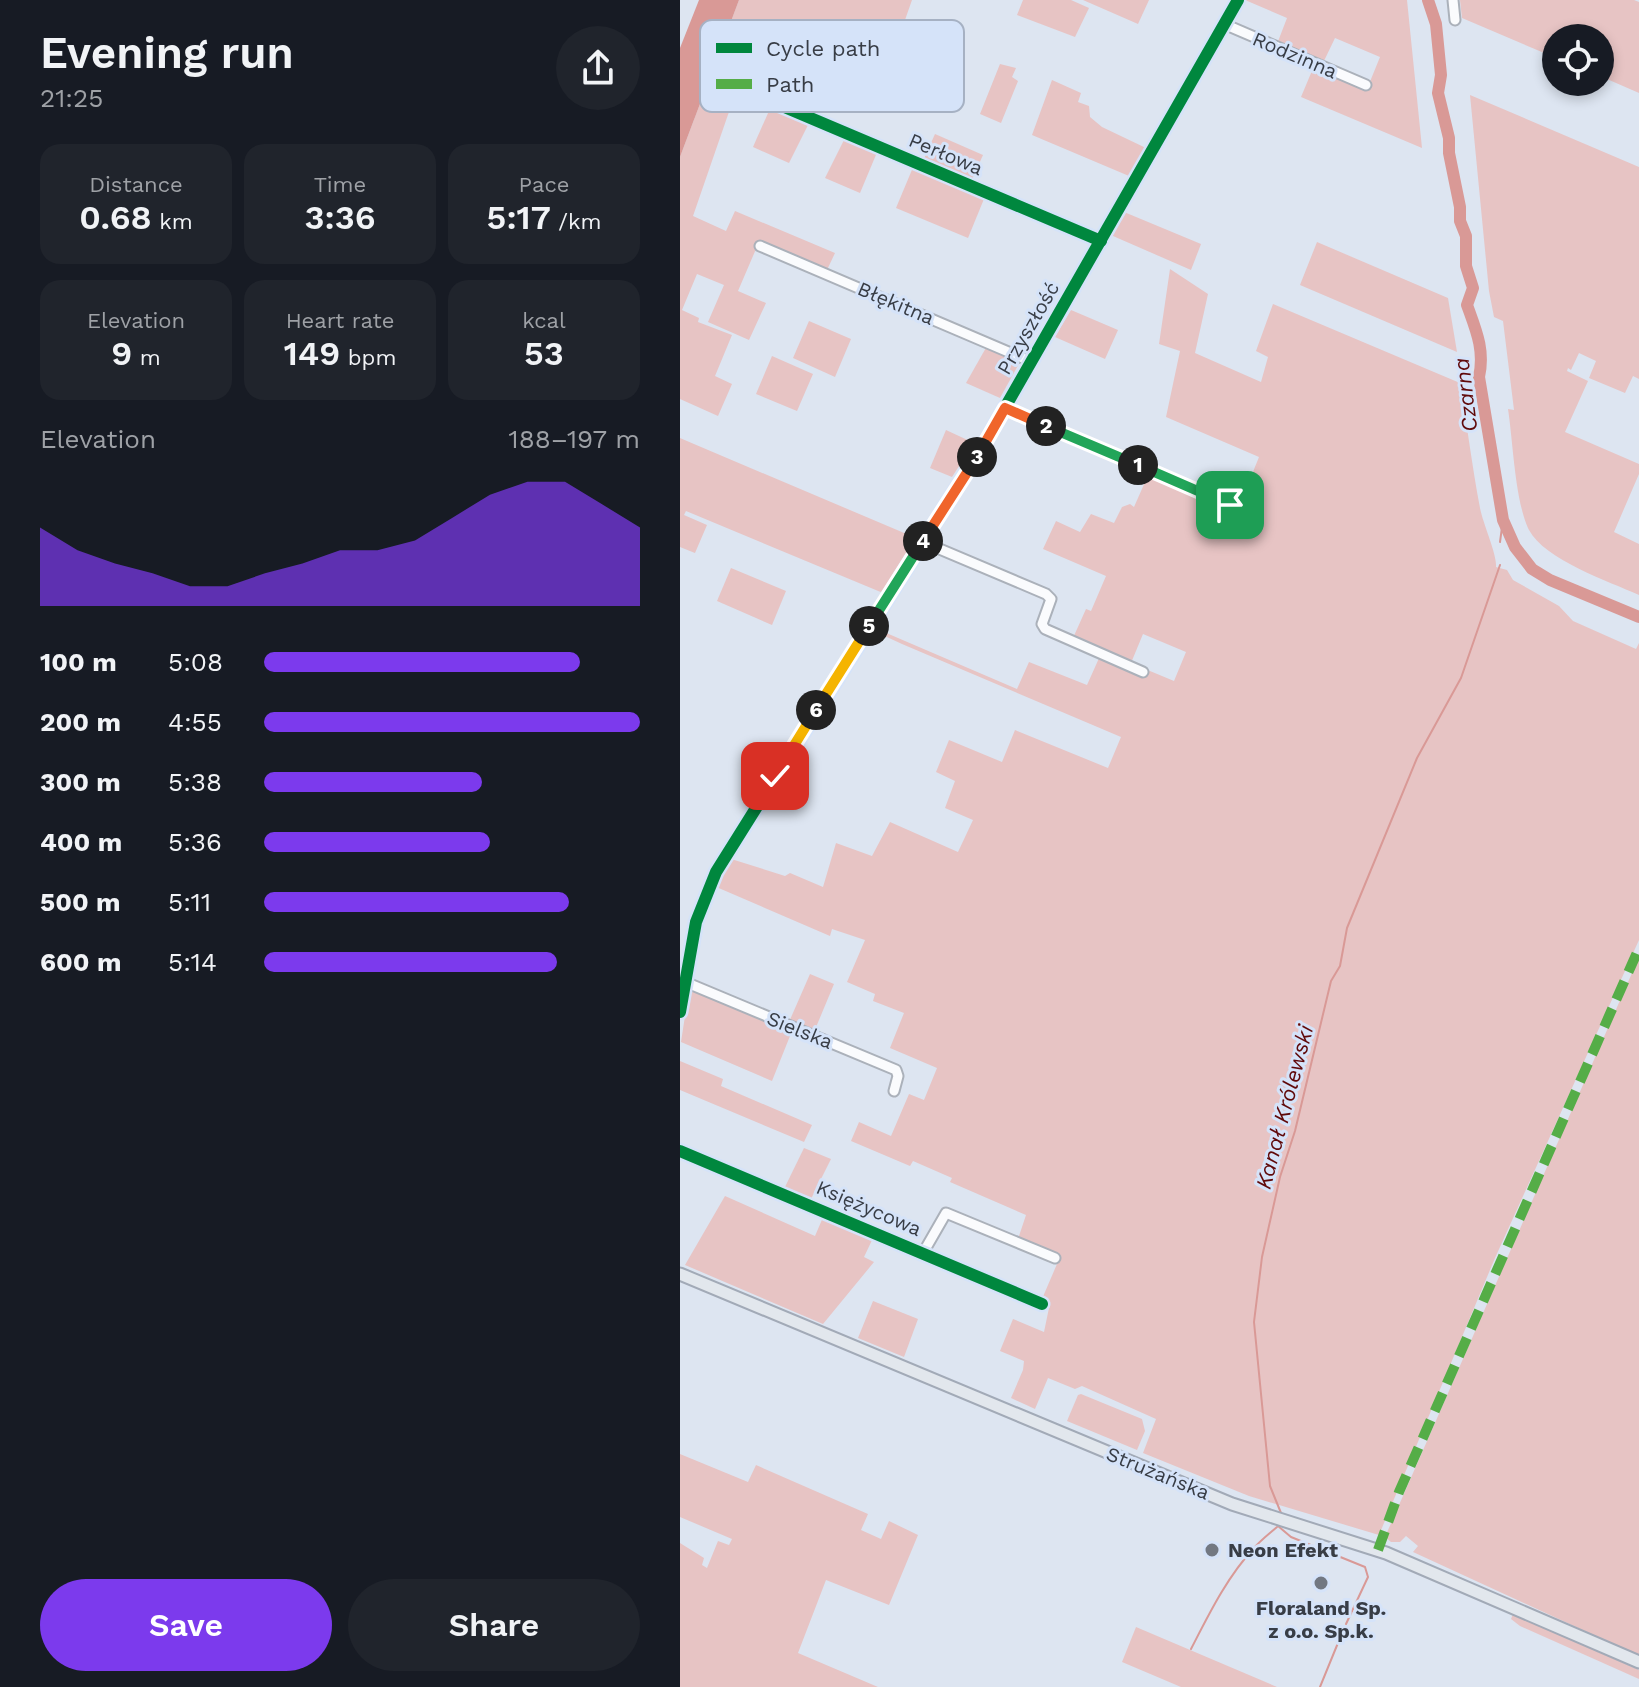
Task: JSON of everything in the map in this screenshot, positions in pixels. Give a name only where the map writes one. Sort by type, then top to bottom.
[{"type":"main road","name":"Strużańska","points":[[680,1274],[1232,1504],[1386,1553],[1639,1662]]},
{"type":"street","name":"Przyszłość","points":[[680,1012],[700,908],[716,872],[1005,408],[1238,0]]},
{"type":"street","points":[[1453,0],[1455,20]]},
{"type":"street","name":"Rodzinna","points":[[1224,24],[1366,85]]},
{"type":"street","name":"Perłowa","points":[[796,112],[1101,241]]},
{"type":"street","name":"Błękitna","points":[[760,246],[1032,362]]},
{"type":"street","points":[[1005,408],[1230,505]]},
{"type":"street","points":[[923,542],[1046,594],[1051,599],[1042,624],[1045,629],[1143,672]]},
{"type":"street","name":"Sielska","points":[[685,982],[893,1069],[898,1073],[894,1091]]},
{"type":"street","name":"Księżycowa","points":[[680,1151],[1042,1304]]},
{"type":"street","name":"Księżycowa","points":[[923,1253],[941,1216],[946,1213],[1055,1258]]},
{"type":"shaded area","points":[[699,0],[739,0],[731,20],[700,20],[700,104],[680,157],[680,48]]},
{"type":"shaded area","points":[[739,0],[912,0],[905,20],[731,20]]},
{"type":"shaded area","points":[[1023,0],[1071,0],[1089,8],[1075,37],[1017,15]]},
{"type":"shaded area","points":[[1083,0],[1149,0],[1138,24]]},
{"type":"shaded area","points":[[1245,0],[1407,0],[1422,148],[1301,97],[1314,66],[1367,89],[1380,57],[1335,38],[1323,63],[1277,44],[1287,18]]},
{"type":"shaded area","points":[[1460,0],[1639,2],[1639,93],[1614,82],[1614,24],[1542,24],[1542,52],[1462,18]]},
{"type":"shaded area","points":[[1000,64],[1016,68],[1012,77],[1018,81],[1001,123],[980,114]]},
{"type":"shaded area","points":[[1052,80],[1081,93],[1078,102],[1089,106],[1090,117],[1102,127],[1146,148],[1129,176],[1032,135]]},
{"type":"shaded area","points":[[1470,95],[1639,167],[1639,379],[1633,376],[1625,393],[1589,378],[1596,361],[1579,353],[1571,370],[1568,368],[1567,371],[1588,381],[1565,432],[1639,464],[1639,474],[1614,532],[1639,544],[1639,595],[1578,568],[1549,551],[1537,541],[1524,518],[1508,409],[1514,410],[1503,321],[1494,317],[1489,291]]},
{"type":"shaded area","points":[[700,104],[700,112],[729,112],[693,216],[726,231],[735,211],[835,253],[827,270],[756,241],[756,249],[738,291],[766,303],[749,340],[708,322],[724,285],[697,274],[682,310],[699,318],[698,322],[732,335],[715,376],[732,384],[718,416],[680,399],[680,157]]},
{"type":"shaded area","points":[[768,112],[790,112],[810,121],[789,163],[753,147]]},
{"type":"shaded area","points":[[935,134],[983,155],[970,184],[922,163]]},
{"type":"shaded area","points":[[846,136],[878,150],[860,193],[825,178]]},
{"type":"shaded area","points":[[914,165],[986,194],[968,238],[896,208]]},
{"type":"shaded area","points":[[1124,212],[1201,244],[1191,270],[1113,236],[1111,231]]},
{"type":"shaded area","points":[[1317,242],[1448,298],[1457,352],[1300,285]]},
{"type":"shaded area","points":[[1170,269],[1208,294],[1195,353],[1261,382],[1268,357],[1256,351],[1273,304],[1460,383],[1480,508],[1496,567],[1507,570],[1513,580],[1559,606],[1573,621],[1636,649],[1639,643],[1639,940],[1495,1258],[1379,1535],[1249,1496],[1143,1453],[1156,1419],[1082,1386],[1075,1389],[1048,1378],[1035,1409],[1011,1398],[1024,1361],[1000,1351],[1013,1319],[1044,1332],[1050,1303],[1042,1299],[1060,1257],[1018,1239],[1026,1215],[950,1182],[952,1178],[913,1161],[910,1166],[851,1141],[859,1122],[891,1136],[909,1094],[924,1100],[937,1068],[890,1048],[904,1013],[873,1001],[875,994],[847,982],[865,940],[832,929],[830,936],[714,886],[728,858],[785,876],[790,873],[823,887],[836,843],[872,856],[890,822],[958,852],[973,820],[945,808],[955,781],[936,772],[949,740],[1002,762],[1015,730],[1108,768],[1121,737],[902,644],[876,632],[877,629],[1017,689],[1029,662],[1087,685],[1100,656],[1143,675],[1150,671],[1174,681],[1186,652],[1143,634],[1131,663],[1073,638],[1086,609],[1091,611],[1106,576],[1043,549],[1056,521],[1080,532],[1091,514],[1114,523],[1122,507],[1130,504],[1134,507],[1149,473],[1238,509],[1259,457],[1166,417],[1180,351],[1159,344]]},
{"type":"shaded area","points":[[1071,310],[1118,330],[1105,359],[1055,337]]},
{"type":"shaded area","points":[[809,321],[851,339],[835,377],[793,358]]},
{"type":"shaded area","points":[[987,346],[1021,360],[1000,398],[966,383]]},
{"type":"shaded area","points":[[772,356],[813,374],[797,411],[756,394]]},
{"type":"shaded area","points":[[946,430],[974,443],[952,477],[930,468]]},
{"type":"shaded area","points":[[680,438],[916,538],[883,593],[686,511],[684,515],[707,525],[695,553],[680,547]]},
{"type":"shaded area","points":[[731,568],[786,591],[772,625],[717,601]]},
{"type":"shaded area","points":[[1639,957],[1639,1656],[1413,1552],[1418,1546],[1406,1536],[1400,1542],[1391,1542],[1385,1537]]},
{"type":"shaded area","points":[[810,974],[834,984],[814,1032],[789,1022]]},
{"type":"shaded area","points":[[689,990],[792,1031],[772,1081],[681,1042]]},
{"type":"shaded area","points":[[680,1061],[723,1079],[721,1086],[812,1125],[804,1142],[680,1090]]},
{"type":"shaded area","points":[[804,1148],[831,1159],[810,1201],[784,1189]]},
{"type":"shaded area","points":[[725,1196],[815,1236],[824,1215],[874,1236],[864,1257],[874,1262],[823,1324],[685,1265]]},
{"type":"shaded area","points":[[873,1301],[918,1319],[904,1357],[858,1338]]},
{"type":"shaded area","points":[[1081,1394],[1142,1419],[1145,1431],[1137,1450],[1067,1421]]},
{"type":"shaded area","points":[[680,1454],[748,1482],[756,1465],[868,1514],[861,1530],[881,1539],[889,1521],[918,1535],[889,1605],[826,1580],[798,1653],[878,1687],[680,1687],[680,1543],[704,1558],[702,1565],[707,1568],[718,1541],[729,1545],[732,1539],[680,1517]]},
{"type":"shaded area","points":[[1513,1614],[1639,1670],[1639,1679],[1520,1626],[1511,1619]]},
{"type":"shaded area","points":[[1136,1627],[1277,1687],[1181,1687],[1122,1662]]},
{"type":"waterway","name":"Czarna","points":[[1428,0],[1436,24],[1441,75],[1438,93],[1449,138],[1460,221],[1466,236],[1466,266],[1473,288],[1467,305],[1480,349],[1479,377],[1503,520],[1515,547],[1532,569],[1550,580],[1639,617]]},
{"type":"waterway","name":"Kanał Królewski","points":[[1500,542],[1503,520]]},
{"type":"waterway","name":"Kanał Królewski","points":[[1281,1513],[1270,1486],[1254,1322],[1262,1257],[1280,1177],[1295,1131],[1331,981],[1340,966],[1347,928],[1417,758],[1461,678],[1500,565]]},
{"type":"waterway","name":"Kanał Królewski","points":[[1278,1526],[1291,1537],[1365,1567],[1368,1577],[1346,1624]]},
{"type":"waterway","points":[[1191,1649],[1235,1571],[1277,1527]]},
{"type":"waterway","name":"Kanał Królewski","points":[[1320,1687],[1340,1638]]},
{"type":"marked path","points":[[1378,1550],[1399,1492],[1639,948]]},
{"type":"cycle path","points":[[680,1012],[696,922],[716,872],[983,446],[1238,0]]},
{"type":"cycle path","points":[[796,112],[1101,241]]},
{"type":"cycle path","points":[[680,1151],[1042,1304]]},
{"type":"place","name":"Neon Efekt","points":[[1212,1550]]},
{"type":"place","name":"Floraland Sp. z o.o. Sp.k.","points":[[1321,1583]]},
{"type":"route","points":[[775,776],[1005,408],[1230,505]]}]
